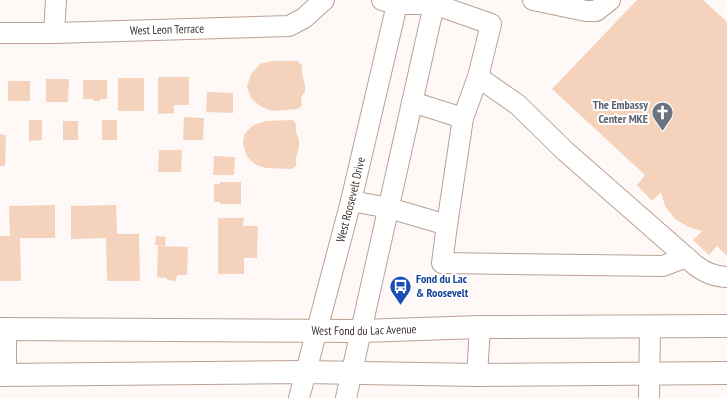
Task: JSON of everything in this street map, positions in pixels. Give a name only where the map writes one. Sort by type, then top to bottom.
[{"type":"main road","name":"West Fond du Lac Avenue","points":[[3,329],[361,331],[480,327],[727,326]]},
{"type":"main road","points":[[3,375],[305,372],[477,375],[727,373]]},
{"type":"street","points":[[54,33],[56,0]]},
{"type":"street","name":"West Leon Terrace","points":[[0,33],[54,33],[289,26],[304,18],[324,0]]},
{"type":"street","points":[[533,0],[586,11],[596,11],[610,0]]},
{"type":"street","points":[[393,1],[435,2],[492,24],[478,77],[463,118],[442,263],[663,266],[686,257]]},
{"type":"street","name":"West Roosevelt Drive","points":[[299,398],[351,201],[393,1]]},
{"type":"street","points":[[346,398],[435,2]]},
{"type":"street","points":[[478,77],[518,105],[565,151],[686,257],[706,273],[719,277],[727,277]]},
{"type":"street","points":[[412,102],[463,118]]},
{"type":"street","points":[[351,201],[389,208],[447,225]]},
{"type":"street","points":[[649,398],[650,326]]},
{"type":"street","points":[[477,375],[480,327]]},
{"type":"street","points":[[3,329],[3,375]]},
{"type":"building","name":"The Embassy Center MKE","points":[[637,0],[703,0],[727,22],[727,256],[717,246],[709,255],[693,240],[702,231],[688,227],[675,219],[665,206],[661,192],[652,201],[637,185],[645,175],[552,89]]},
{"type":"building","points":[[272,61],[297,61],[302,65],[305,91],[301,98],[302,105],[298,109],[272,111],[260,106],[251,98],[247,87],[251,74],[260,64]]},
{"type":"building","points":[[158,77],[189,77],[189,105],[174,105],[174,113],[158,114]]},
{"type":"building","points":[[118,78],[144,78],[144,111],[118,111]]},
{"type":"building","points":[[46,79],[69,79],[68,102],[46,102]]},
{"type":"building","points":[[83,80],[107,80],[107,99],[93,101],[93,99],[83,99]]},
{"type":"building","points":[[8,81],[30,81],[30,101],[8,101]]},
{"type":"building","points":[[207,92],[233,93],[233,113],[206,112]]},
{"type":"building","points":[[184,117],[204,118],[203,140],[183,140]]},
{"type":"building","points":[[29,120],[42,120],[42,140],[29,141]]},
{"type":"building","points":[[102,120],[117,120],[117,140],[102,140]]},
{"type":"building","points":[[293,120],[296,124],[296,132],[299,139],[296,166],[292,169],[267,168],[258,166],[250,160],[246,154],[243,144],[244,135],[250,128],[256,124],[266,121]]},
{"type":"building","points":[[63,121],[78,121],[78,140],[63,140]]},
{"type":"building","points":[[0,134],[6,135],[5,166],[0,166]]},
{"type":"building","points":[[159,150],[182,150],[181,172],[158,172]]},
{"type":"building","points":[[214,156],[235,157],[234,175],[213,175]]},
{"type":"building","points":[[220,182],[241,182],[241,204],[220,204],[220,202],[214,202],[214,184],[220,184]]},
{"type":"building","points":[[55,205],[55,238],[20,238],[21,281],[0,281],[0,236],[10,236],[9,206]]},
{"type":"building","points":[[116,205],[117,234],[139,234],[140,281],[107,281],[106,238],[71,239],[71,206]]},
{"type":"building","points":[[218,218],[244,218],[243,226],[258,226],[257,258],[244,258],[244,274],[218,274]]},
{"type":"building","points":[[156,236],[166,237],[165,246],[155,245]]},
{"type":"building","points":[[158,246],[188,247],[187,275],[177,275],[176,281],[157,277]]},
{"type":"place","name":"The Embassy Center MKE","points":[[663,132]]},
{"type":"place","name":"Fond du Lac & Roosevelt","points":[[401,306]]}]
